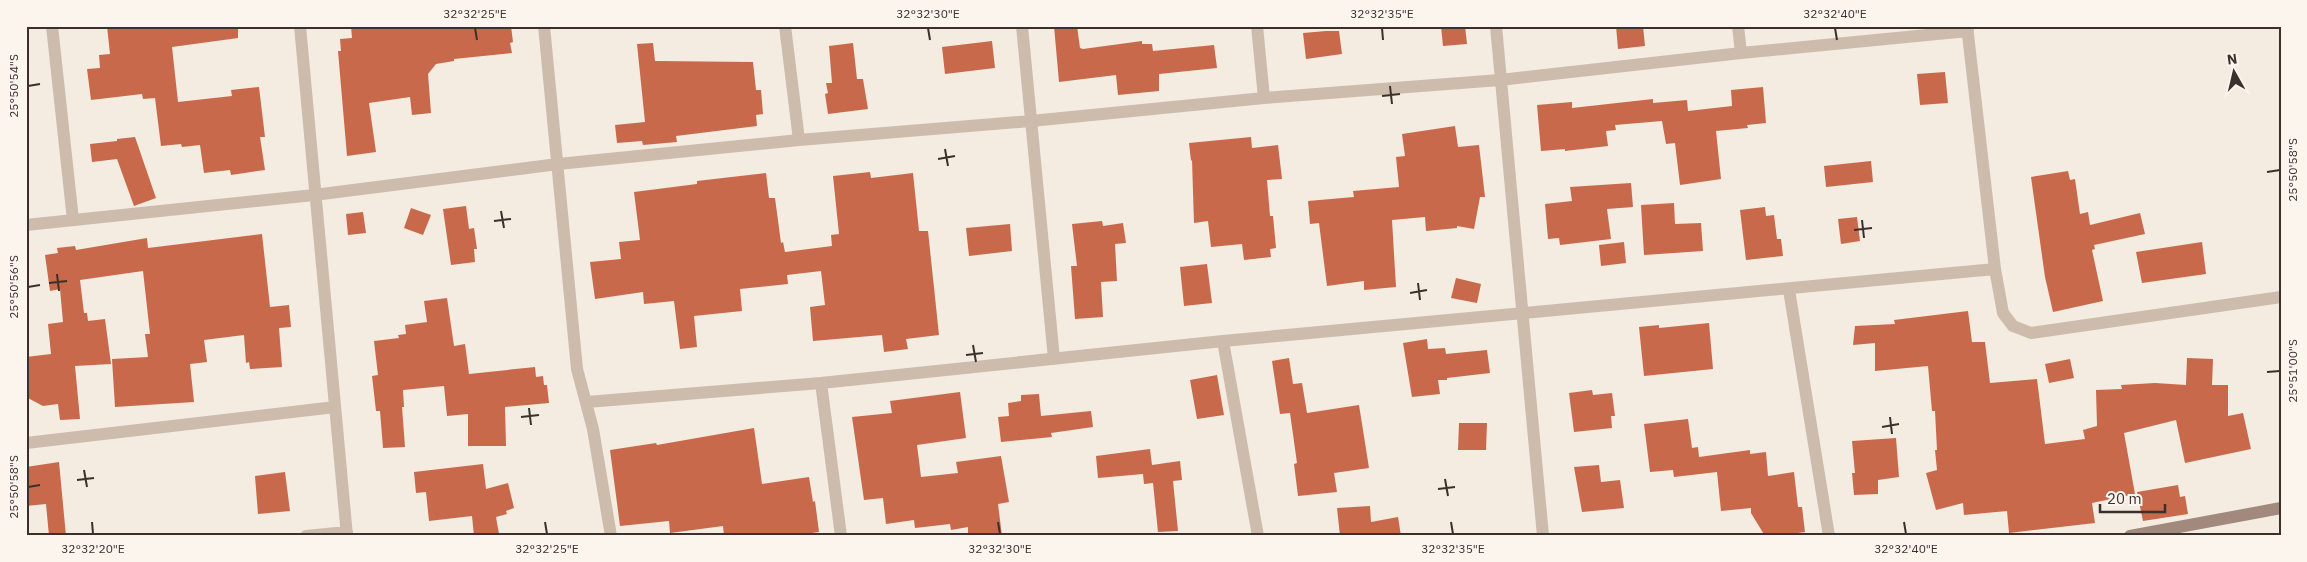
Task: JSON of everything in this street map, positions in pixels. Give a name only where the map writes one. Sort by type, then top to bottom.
[{"type":"street","points":[[52,26],[73,220]]},
{"type":"street","points":[[300,26],[314,195],[347,534],[306,536]]},
{"type":"street","points":[[544,26],[578,369],[587,402],[610,536]]},
{"type":"street","points":[[785,26],[799,140]]},
{"type":"street","points":[[1022,26],[1054,359]]},
{"type":"street","points":[[1257,26],[1264,98]]},
{"type":"street","points":[[1496,26],[1543,536]]},
{"type":"street","points":[[1738,26],[1741,53]]},
{"type":"street","points":[[26,225],[314,195],[558,164],[1264,98],[1500,80],[1967,29],[1995,269],[2003,313],[2013,326],[2031,333],[2281,297]]},
{"type":"street","points":[[587,402],[821,384],[1223,342],[1789,290],[1995,269]]},
{"type":"street","points":[[1789,290],[1829,536]]},
{"type":"street","points":[[1223,342],[1258,536]]},
{"type":"street","points":[[821,384],[840,536]]},
{"type":"street","points":[[26,442],[335,408]]},
{"type":"street","points":[[2130,536],[2281,508]]},
{"type":"building","points":[[107,26],[238,26],[238,38],[172,47],[178,102],[232,96],[231,90],[259,87],[265,137],[260,137],[265,170],[231,175],[230,170],[204,173],[200,145],[182,147],[181,144],[161,146],[155,98],[143,99],[142,94],[91,100],[87,69],[100,68],[99,55],[110,54]]},
{"type":"building","points":[[351,26],[377,26],[377,29],[407,26],[511,26],[513,42],[510,43],[512,53],[454,59],[454,61],[436,64],[428,74],[431,113],[412,115],[410,97],[369,103],[376,152],[347,156],[338,51],[341,51],[340,39],[352,38]]},
{"type":"building","points":[[1054,26],[1077,26],[1080,48],[1083,49],[1142,41],[1142,44],[1152,44],[1153,51],[1214,45],[1217,68],[1159,74],[1159,91],[1118,95],[1116,75],[1059,82]]},
{"type":"building","points":[[1441,26],[1465,26],[1467,44],[1443,46]]},
{"type":"building","points":[[1616,26],[1643,26],[1645,46],[1618,49]]},
{"type":"building","points":[[1339,31],[1342,54],[1306,59],[1303,33]]},
{"type":"building","points":[[992,41],[995,68],[945,74],[942,47]]},
{"type":"building","points":[[653,43],[655,61],[753,62],[756,90],[761,90],[763,114],[756,115],[757,126],[676,136],[677,142],[643,145],[642,141],[617,143],[615,125],[645,122],[637,44]]},
{"type":"building","points":[[853,43],[857,79],[863,79],[868,109],[828,114],[825,94],[828,93],[826,83],[832,83],[829,46]]},
{"type":"building","points":[[1945,72],[1948,103],[1920,105],[1917,74]]},
{"type":"building","points":[[1763,87],[1766,123],[1747,125],[1748,128],[1716,131],[1721,179],[1680,185],[1675,143],[1666,144],[1662,121],[1615,125],[1616,130],[1606,131],[1608,146],[1565,151],[1565,149],[1541,151],[1537,105],[1572,102],[1572,108],[1653,99],[1653,103],[1687,100],[1688,111],[1732,106],[1731,90]]},
{"type":"building","points":[[1455,126],[1458,147],[1479,145],[1485,197],[1480,197],[1474,229],[1457,226],[1457,228],[1426,231],[1425,217],[1392,220],[1396,287],[1364,290],[1364,281],[1327,286],[1319,223],[1310,224],[1308,201],[1354,197],[1353,191],[1399,187],[1396,157],[1405,156],[1402,134]]},
{"type":"building","points":[[135,137],[156,198],[134,206],[117,159],[92,162],[90,144]]},
{"type":"building","points":[[1251,137],[1252,148],[1278,145],[1282,179],[1267,180],[1270,216],[1273,216],[1276,248],[1270,249],[1271,257],[1244,260],[1242,244],[1211,247],[1208,221],[1194,223],[1192,160],[1189,143]]},
{"type":"building","points":[[1871,161],[1873,182],[1826,187],[1824,166]]},
{"type":"building","points":[[2068,171],[2070,180],[2075,179],[2080,214],[2088,212],[2090,225],[2140,213],[2145,234],[2094,245],[2095,249],[2092,250],[2103,301],[2053,312],[2045,277],[2031,177]]},
{"type":"building","points":[[870,172],[871,178],[913,173],[919,231],[928,231],[939,335],[906,339],[908,349],[884,352],[882,335],[813,341],[810,307],[825,305],[821,271],[787,275],[788,284],[740,289],[742,311],[694,316],[697,347],[680,349],[674,301],[644,304],[643,292],[595,299],[590,262],[621,259],[619,242],[640,240],[634,192],[697,184],[697,181],[766,173],[769,198],[775,198],[781,243],[783,242],[785,252],[832,246],[831,235],[839,234],[833,176]]},
{"type":"building","points":[[1631,183],[1633,207],[1607,209],[1611,239],[1560,245],[1559,238],[1548,239],[1545,204],[1572,201],[1570,187]]},
{"type":"building","points":[[1674,203],[1675,224],[1701,223],[1703,251],[1644,255],[1641,205]]},
{"type":"building","points":[[466,206],[469,229],[474,228],[477,249],[474,249],[475,262],[451,265],[443,209]]},
{"type":"building","points":[[1765,207],[1766,216],[1774,215],[1777,239],[1781,239],[1783,256],[1746,260],[1740,210]]},
{"type":"building","points":[[411,208],[431,215],[423,235],[404,228]]},
{"type":"building","points":[[363,212],[366,233],[348,235],[346,214]]},
{"type":"building","points":[[1857,217],[1860,241],[1841,244],[1838,219]]},
{"type":"building","points":[[1102,221],[1103,226],[1123,223],[1126,243],[1115,244],[1117,281],[1101,282],[1103,317],[1075,319],[1071,266],[1077,266],[1072,224]]},
{"type":"building","points":[[1010,224],[1012,251],[969,256],[966,228]]},
{"type":"building","points":[[262,234],[270,307],[289,305],[291,327],[279,328],[282,367],[250,369],[249,362],[246,363],[244,335],[204,340],[207,362],[190,364],[194,402],[115,407],[112,359],[148,357],[145,334],[150,334],[143,271],[80,280],[84,313],[87,313],[88,321],[105,319],[111,364],[75,366],[80,419],[60,420],[58,404],[43,406],[26,397],[26,357],[51,354],[48,324],[63,322],[60,289],[50,291],[45,255],[58,253],[57,248],[75,246],[76,250],[147,238],[148,248]]},
{"type":"building","points":[[1624,242],[1626,263],[1601,266],[1599,245]]},
{"type":"building","points":[[2202,242],[2206,274],[2142,283],[2136,252]]},
{"type":"building","points":[[1207,264],[1212,303],[1184,306],[1180,267]]},
{"type":"building","points":[[1456,278],[1481,284],[1477,303],[1451,298]]},
{"type":"building","points":[[447,298],[454,346],[465,344],[469,374],[535,367],[536,377],[543,376],[544,385],[547,385],[549,403],[505,407],[506,446],[468,446],[468,414],[447,416],[444,386],[403,390],[404,407],[402,407],[405,447],[383,448],[380,411],[376,411],[372,376],[378,375],[374,341],[399,338],[398,335],[406,334],[405,325],[427,322],[424,301]]},
{"type":"building","points":[[1968,311],[1972,342],[1985,342],[1990,383],[2037,379],[2045,444],[2085,439],[2083,430],[2097,426],[2096,390],[2122,389],[2121,385],[2155,383],[2186,385],[2187,358],[2213,359],[2212,385],[2228,385],[2228,416],[2243,413],[2251,449],[2185,463],[2176,420],[2124,433],[2135,494],[2092,503],[2095,523],[2009,533],[2007,511],[1964,515],[1963,503],[1936,510],[1926,473],[1937,470],[1935,411],[1932,411],[1928,366],[1875,371],[1875,343],[1853,345],[1855,326],[1895,324],[1894,320]]},
{"type":"building","points":[[1709,323],[1713,369],[1644,376],[1639,327],[1659,325],[1659,328]]},
{"type":"building","points":[[1427,339],[1428,349],[1445,348],[1446,354],[1487,350],[1490,373],[1438,380],[1440,394],[1412,397],[1403,343]]},
{"type":"building","points":[[1289,358],[1293,384],[1302,383],[1307,413],[1359,405],[1369,468],[1334,473],[1337,492],[1298,496],[1294,464],[1297,463],[1290,413],[1280,414],[1272,361]]},
{"type":"building","points":[[2070,359],[2074,378],[2049,383],[2045,364]]},
{"type":"building","points":[[1217,375],[1224,415],[1197,419],[1190,380]]},
{"type":"building","points":[[1592,390],[1593,395],[1612,393],[1615,416],[1611,416],[1612,428],[1574,432],[1569,393]]},
{"type":"building","points":[[960,392],[966,438],[917,445],[921,477],[958,473],[956,462],[1001,456],[1009,502],[998,504],[1002,536],[968,536],[968,527],[951,530],[950,524],[915,528],[914,520],[886,524],[883,498],[864,500],[852,417],[892,413],[890,401]]},
{"type":"building","points":[[1039,394],[1041,416],[1091,411],[1093,427],[1051,433],[1052,437],[1001,442],[998,417],[1009,416],[1008,403],[1021,401],[1021,395]]},
{"type":"building","points":[[1688,419],[1692,448],[1698,447],[1699,457],[1750,450],[1750,454],[1766,452],[1768,476],[1794,472],[1798,507],[1802,507],[1805,532],[1790,534],[1790,536],[1765,536],[1751,513],[1751,508],[1721,511],[1717,472],[1674,477],[1673,470],[1650,472],[1644,424]]},
{"type":"building","points":[[1459,423],[1487,423],[1486,450],[1458,450]]},
{"type":"building","points":[[754,428],[762,484],[809,477],[813,502],[815,501],[819,532],[790,536],[724,536],[723,526],[670,533],[669,521],[620,526],[610,450],[656,443],[657,445]]},
{"type":"building","points":[[1896,438],[1899,477],[1878,480],[1878,494],[1854,495],[1852,473],[1855,473],[1852,441]]},
{"type":"building","points":[[1150,449],[1152,465],[1180,461],[1182,480],[1173,481],[1178,531],[1158,532],[1153,483],[1144,484],[1143,474],[1098,478],[1096,456]]},
{"type":"building","points":[[59,462],[66,536],[49,536],[46,504],[26,506],[26,467]]},
{"type":"building","points":[[483,464],[486,489],[508,483],[514,508],[506,511],[507,514],[496,517],[499,534],[474,536],[472,516],[429,521],[426,492],[416,493],[414,472]]},
{"type":"building","points":[[1599,465],[1601,482],[1620,480],[1624,508],[1582,512],[1574,467]]},
{"type":"building","points":[[285,472],[290,511],[258,514],[255,476]]},
{"type":"building","points":[[2178,485],[2180,497],[2185,496],[2188,514],[2143,521],[2137,492]]},
{"type":"building","points":[[1370,506],[1371,522],[1398,517],[1401,536],[1340,536],[1337,508]]}]
